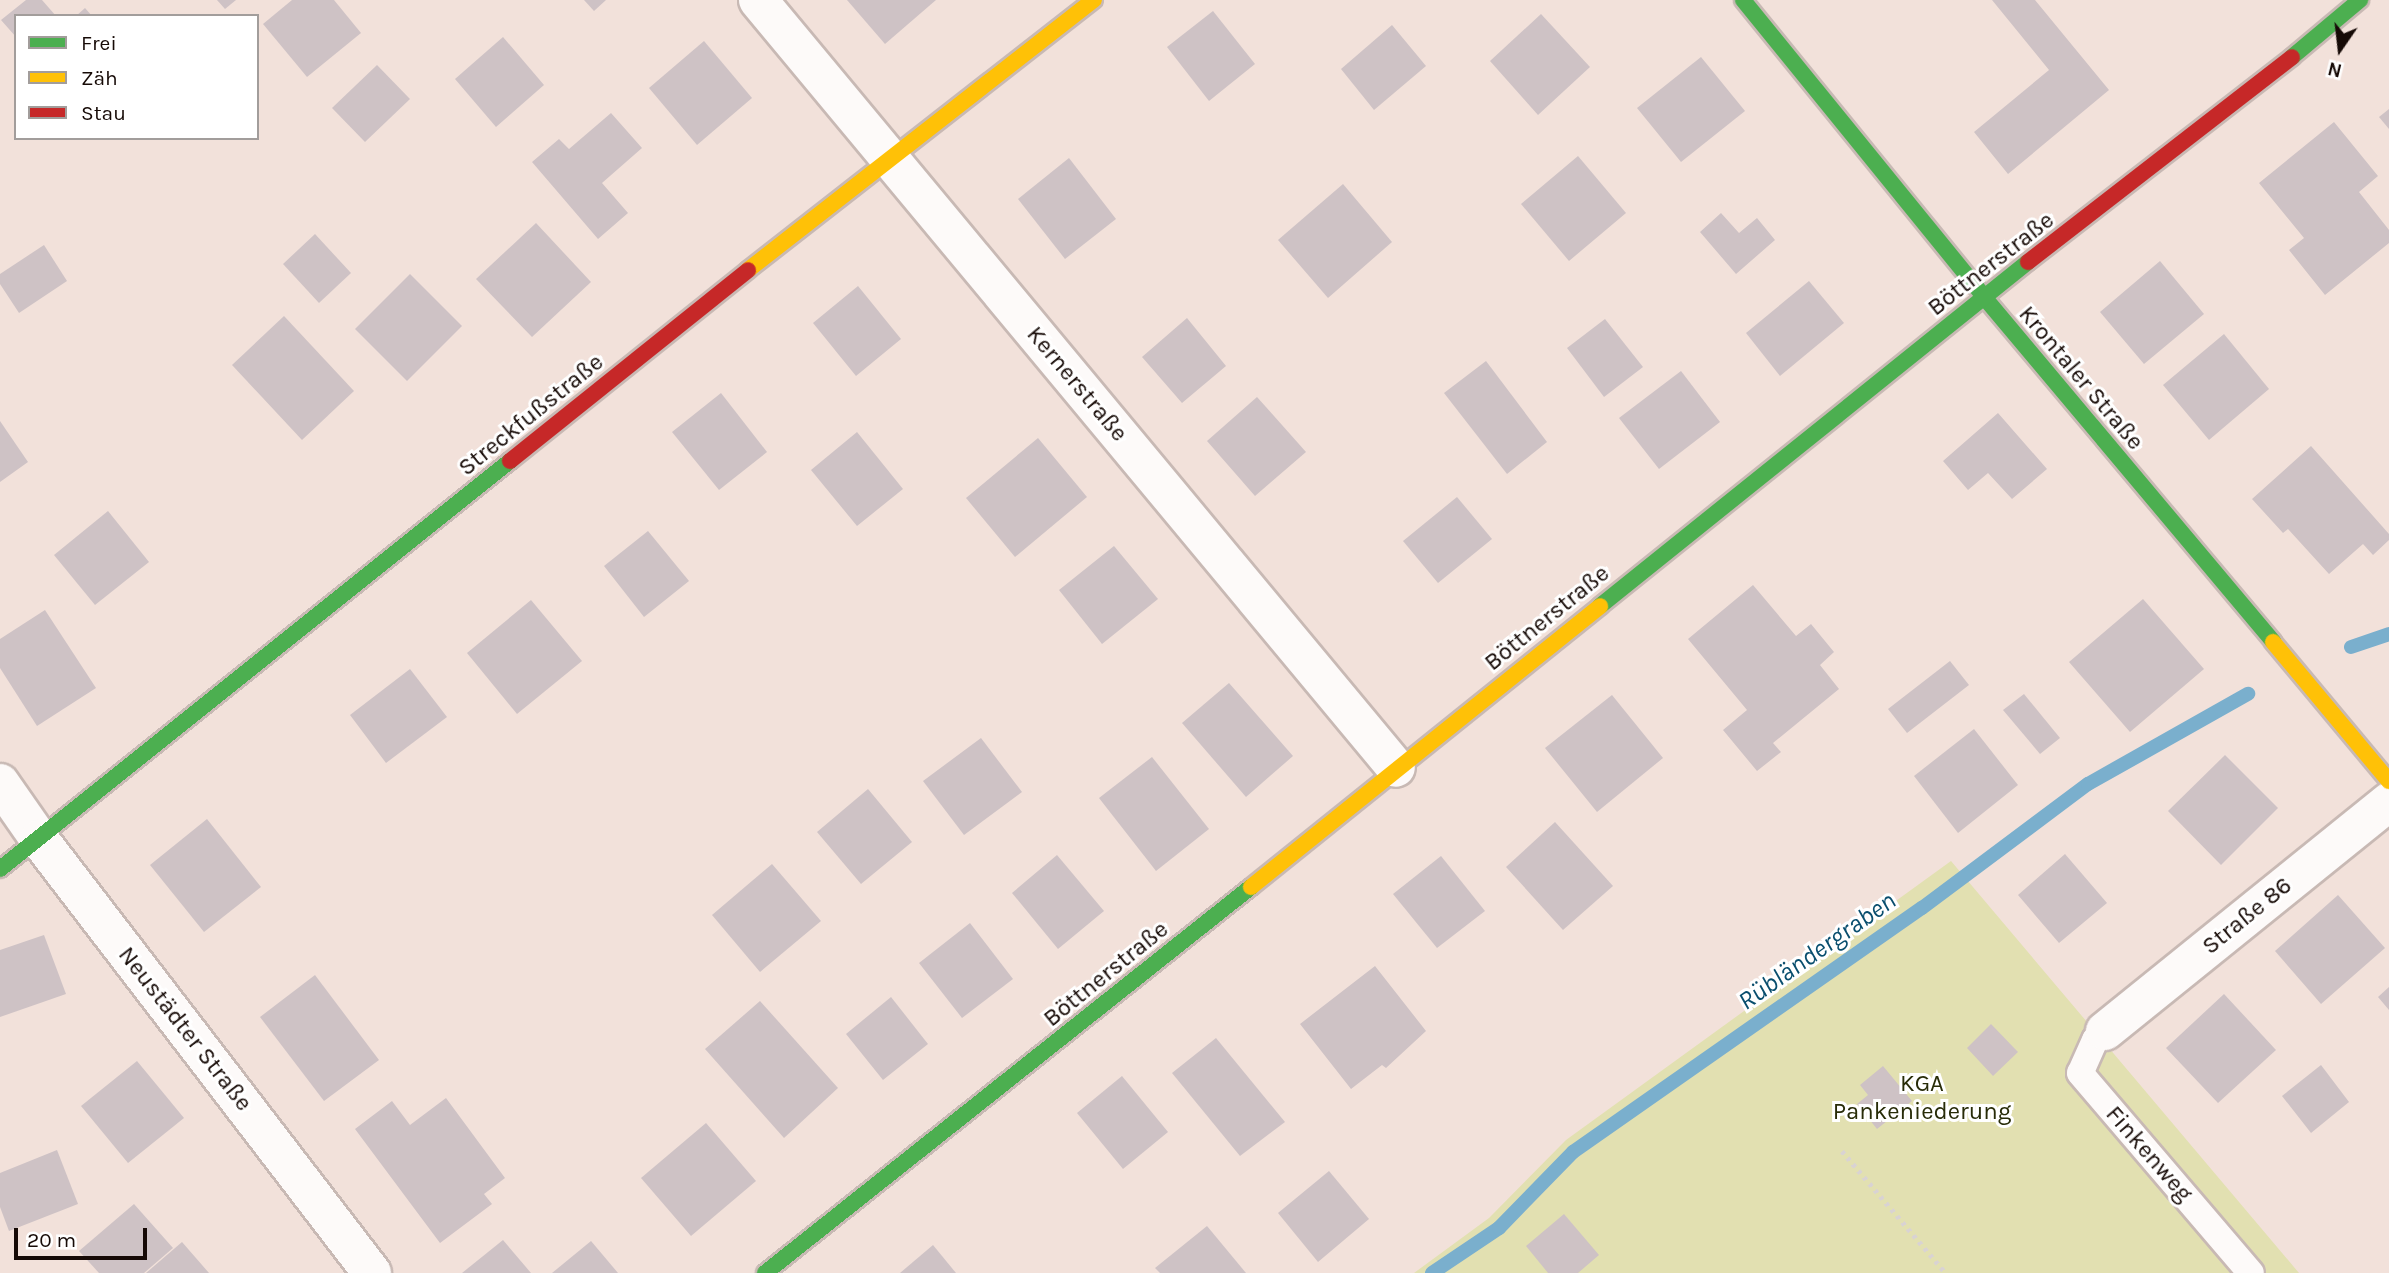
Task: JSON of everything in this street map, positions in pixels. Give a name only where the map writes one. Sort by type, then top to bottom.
[{"type":"street","name":"Kernerstraße","points":[[758,0],[1396,768]]},
{"type":"street","name":"Streckfußstraße","points":[[0,869],[888,158],[1094,0]]},
{"type":"street","name":"Krontaler Straße","points":[[1743,0],[1984,297],[2389,781]]},
{"type":"street","name":"Böttnerstraße","points":[[765,1273],[1086,1020],[1984,297],[2335,23],[2360,0]]},
{"type":"street","name":"Neustädter Straße","points":[[0,783],[38,839],[372,1273]]},
{"type":"street","name":"Straße 86","points":[[2105,1031],[2389,802]]},
{"type":"lane","name":"Finkenweg","points":[[2105,1031],[2095,1040],[2080,1073],[2252,1273]]},
{"type":"path","points":[[1842,1151],[1945,1273]]},
{"type":"green space","name":"KGA Pankeniederung","points":[[1951,861],[2299,1273],[1414,1273],[1489,1218],[1566,1140]]},
{"type":"building","points":[[26,0],[42,0],[54,14],[14,14],[14,35],[1,20]]},
{"type":"building","points":[[217,0],[236,0],[225,9]]},
{"type":"building","points":[[292,0],[334,0],[361,33],[307,77],[263,24]]},
{"type":"building","points":[[584,0],[606,0],[594,11]]},
{"type":"building","points":[[847,0],[936,0],[885,44]]},
{"type":"building","points":[[1992,0],[2035,0],[2109,90],[2008,174],[1974,132],[2049,70]]},
{"type":"building","points":[[85,8],[90,14],[78,14]]},
{"type":"building","points":[[1213,11],[1255,64],[1209,101],[1167,47]]},
{"type":"building","points":[[1541,14],[1590,67],[1538,115],[1490,61]]},
{"type":"building","points":[[1392,25],[1426,66],[1374,110],[1341,69]]},
{"type":"building","points":[[503,37],[544,85],[496,127],[455,79]]},
{"type":"building","points":[[704,41],[752,98],[697,145],[649,88]]},
{"type":"building","points":[[1701,57],[1745,111],[1681,162],[1637,108]]},
{"type":"building","points":[[377,65],[410,99],[365,142],[332,108]]},
{"type":"building","points":[[2389,109],[2389,129],[2379,117]]},
{"type":"building","points":[[611,113],[642,148],[602,183],[628,213],[598,239],[532,162],[559,139],[569,149]]},
{"type":"building","points":[[2334,122],[2378,176],[2359,192],[2389,230],[2389,243],[2325,295],[2289,250],[2304,238],[2259,183]]},
{"type":"building","points":[[1578,156],[1626,213],[1569,261],[1521,204]]},
{"type":"building","points":[[1069,158],[1116,219],[1065,259],[1018,199]]},
{"type":"building","points":[[1343,184],[1392,242],[1328,298],[1278,240]]},
{"type":"building","points":[[1721,213],[1739,233],[1757,218],[1775,240],[1736,274],[1700,232]]},
{"type":"building","points":[[536,223],[591,282],[532,337],[476,279]]},
{"type":"building","points":[[315,234],[351,273],[319,303],[283,264]]},
{"type":"building","points":[[44,245],[67,281],[19,313],[0,284],[0,274]]},
{"type":"building","points":[[2160,261],[2204,314],[2144,364],[2100,312]]},
{"type":"building","points":[[410,274],[462,326],[407,381],[355,329]]},
{"type":"building","points":[[1809,281],[1844,323],[1780,376],[1746,333]]},
{"type":"building","points":[[858,286],[901,339],[856,376],[813,323]]},
{"type":"building","points":[[284,316],[354,391],[302,440],[232,365]]},
{"type":"building","points":[[1187,318],[1226,366],[1182,403],[1142,357]]},
{"type":"building","points":[[1605,319],[1643,367],[1604,397],[1567,348]]},
{"type":"building","points":[[2224,334],[2269,389],[2209,440],[2163,385]]},
{"type":"building","points":[[1486,361],[1547,442],[1507,474],[1444,393]]},
{"type":"building","points":[[1681,371],[1720,422],[1659,469],[1619,418]]},
{"type":"building","points":[[721,393],[767,452],[719,490],[672,432]]},
{"type":"building","points":[[1257,397],[1306,452],[1255,496],[1207,441]]},
{"type":"building","points":[[1998,413],[2047,469],[2012,499],[1988,473],[1968,490],[1943,461]]},
{"type":"building","points":[[0,421],[28,462],[0,482]]},
{"type":"building","points":[[857,432],[903,489],[857,526],[811,470]]},
{"type":"building","points":[[1038,438],[1087,497],[1015,557],[966,498]]},
{"type":"building","points":[[2311,446],[2389,534],[2389,540],[2373,555],[2363,544],[2329,574],[2288,529],[2283,533],[2252,499]]},
{"type":"building","points":[[1457,497],[1492,539],[1438,583],[1403,541]]},
{"type":"building","points":[[108,511],[149,562],[95,605],[54,555]]},
{"type":"building","points":[[648,531],[689,581],[644,617],[604,566]]},
{"type":"building","points":[[1114,546],[1158,599],[1102,644],[1059,590]]},
{"type":"building","points":[[1753,585],[1796,636],[1811,624],[1834,652],[1820,665],[1839,689],[1773,743],[1781,752],[1757,771],[1723,730],[1747,710],[1688,639]]},
{"type":"building","points":[[2143,599],[2204,669],[2130,732],[2069,662]]},
{"type":"building","points":[[531,600],[582,661],[517,714],[467,653]]},
{"type":"building","points":[[45,610],[96,688],[37,726],[0,668],[0,639]]},
{"type":"building","points":[[1950,661],[1969,685],[1907,733],[1888,709]]},
{"type":"building","points":[[410,669],[447,717],[386,763],[350,715]]},
{"type":"building","points":[[1229,683],[1293,756],[1246,797],[1182,723]]},
{"type":"building","points":[[2024,694],[2060,738],[2040,754],[2003,710]]},
{"type":"building","points":[[1612,695],[1663,758],[1597,812],[1545,748]]},
{"type":"building","points":[[1974,729],[2018,785],[1958,833],[1914,776]]},
{"type":"building","points":[[981,738],[1022,792],[964,835],[923,781]]},
{"type":"building","points":[[2225,755],[2278,808],[2221,865],[2168,811]]},
{"type":"building","points":[[1152,757],[1209,829],[1156,871],[1099,798]]},
{"type":"building","points":[[868,789],[912,842],[861,884],[817,832]]},
{"type":"building","points":[[207,819],[261,887],[204,932],[150,865]]},
{"type":"building","points":[[1555,822],[1613,886],[1563,930],[1506,867]]},
{"type":"building","points":[[2065,854],[2107,903],[2059,943],[2018,895]]},
{"type":"building","points":[[1057,855],[1104,911],[1058,949],[1012,893]]},
{"type":"building","points":[[1441,856],[1485,911],[1437,948],[1393,894]]},
{"type":"building","points":[[772,864],[821,921],[760,972],[712,915]]},
{"type":"building","points":[[2338,895],[2385,948],[2321,1004],[2275,951]]},
{"type":"building","points":[[970,923],[1013,979],[962,1018],[919,963]]},
{"type":"building","points":[[44,935],[66,994],[0,1017],[0,950]]},
{"type":"building","points":[[1375,966],[1426,1031],[1386,1068],[1382,1065],[1351,1089],[1300,1024]]},
{"type":"building","points":[[315,975],[379,1060],[324,1101],[260,1017]]},
{"type":"building","points":[[2389,987],[2389,1010],[2378,997]]},
{"type":"building","points":[[2224,994],[2276,1050],[2218,1103],[2166,1048]]},
{"type":"building","points":[[891,997],[928,1044],[883,1080],[846,1034]]},
{"type":"building","points":[[760,1001],[838,1088],[784,1138],[705,1049]]},
{"type":"building","points":[[1991,1024],[2018,1052],[1993,1076],[1967,1048]]},
{"type":"building","points":[[1216,1038],[1285,1122],[1240,1156],[1172,1073]]},
{"type":"building","points":[[137,1061],[184,1118],[128,1163],[81,1106]]},
{"type":"building","points":[[2321,1065],[2349,1102],[2311,1133],[2282,1096]]},
{"type":"building","points":[[1883,1066],[1912,1101],[1877,1129],[1857,1104],[1868,1095],[1860,1085]]},
{"type":"building","points":[[1122,1076],[1168,1132],[1123,1169],[1077,1113]]},
{"type":"building","points":[[446,1098],[505,1178],[484,1194],[492,1204],[440,1243],[355,1129],[392,1101],[410,1125]]},
{"type":"building","points":[[706,1123],[756,1181],[691,1236],[641,1178]]},
{"type":"building","points":[[57,1150],[78,1204],[9,1231],[0,1207],[0,1173]]},
{"type":"building","points":[[1329,1171],[1369,1219],[1318,1262],[1278,1213]]},
{"type":"building","points":[[134,1204],[173,1248],[144,1273],[99,1273],[79,1251]]},
{"type":"building","points":[[1564,1214],[1599,1255],[1578,1273],[1548,1273],[1526,1246]]},
{"type":"building","points":[[1207,1226],[1246,1273],[1160,1273],[1155,1268]]},
{"type":"building","points":[[503,1240],[531,1273],[462,1273]]},
{"type":"building","points":[[591,1241],[618,1273],[552,1273]]},
{"type":"building","points":[[182,1242],[209,1273],[146,1273]]},
{"type":"building","points":[[933,1245],[956,1273],[900,1273]]},
{"type":"waterway","name":"Rübländergraben","points":[[2351,647],[2389,634]]},
{"type":"waterway","name":"Rübländergraben","points":[[1432,1273],[1499,1228],[1573,1152],[1922,908],[2088,784],[2248,694]]},
{"type":"traffic: fast","points":[[1743,0],[1984,297],[2273,642]]},
{"type":"traffic: fast","points":[[2292,57],[2360,0]]},
{"type":"traffic: fast","points":[[1600,606],[2028,262]]},
{"type":"traffic: fast","points":[[0,869],[510,461]]},
{"type":"traffic: fast","points":[[765,1273],[1251,887]]},
{"type":"traffic: slow","points":[[748,270],[1094,0]]},
{"type":"traffic: slow","points":[[1251,887],[1600,606]]},
{"type":"traffic: slow","points":[[2273,642],[2389,781]]},
{"type":"traffic: jam","points":[[2028,262],[2292,57]]},
{"type":"traffic: jam","points":[[510,461],[748,270]]}]
